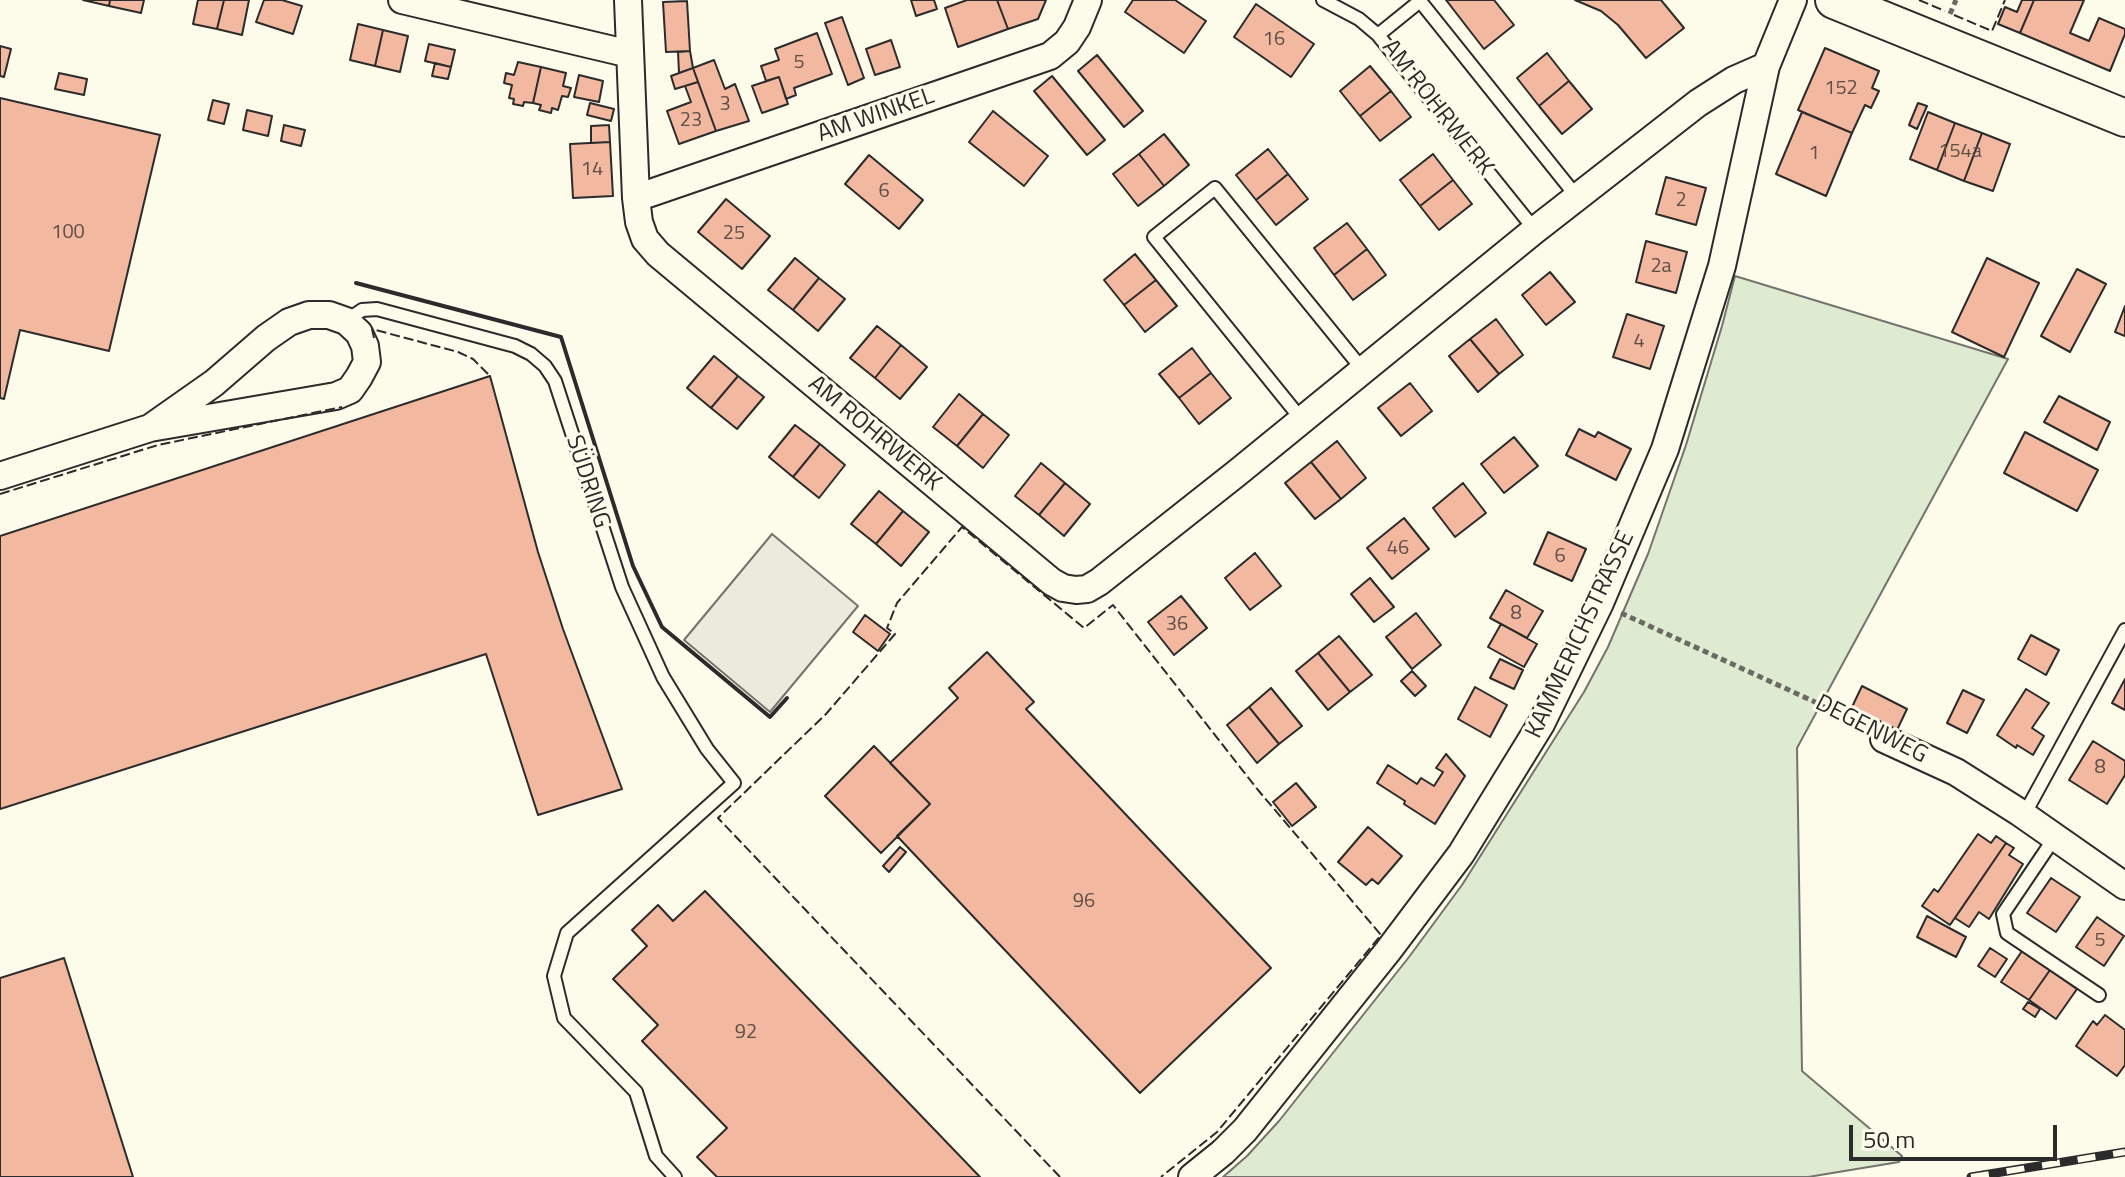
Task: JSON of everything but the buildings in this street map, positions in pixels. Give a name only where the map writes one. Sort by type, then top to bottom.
[{"type":"main road","points":[[1834,0],[2125,118]]},
{"type":"street","points":[[402,0],[630,54]]},
{"type":"street","name":"AM ROHRWERK","points":[[628,0],[636,198],[645,239],[658,254],[1052,582],[1076,590],[1087,589],[1099,582],[1535,230],[1698,103],[1734,80],[1766,66]]},
{"type":"street","name":"AM WINKEL","points":[[636,198],[1050,56],[1072,35],[1088,0]]},
{"type":"street","name":"KAMMERICHSTRASSE","points":[[1192,1177],[1245,1130],[1379,963],[1461,854],[1541,724],[1600,603],[1665,449],[1722,266],[1766,66],[1793,0]]},
{"type":"street","name":"SÜDRING","points":[[0,476],[150,428],[336,396],[350,390],[359,377],[367,362],[365,346],[359,333],[346,321],[329,315],[309,315],[289,322],[214,383],[150,428]]},
{"type":"street","name":"DEGENWEG","points":[[1884,739],[1956,772],[2125,886]]},
{"type":"lane","points":[[1323,0],[1359,19],[1378,35]]},
{"type":"lane","name":"AM ROHRWERK","points":[[1535,230],[1378,35],[1420,1],[1577,197]]},
{"type":"lane","points":[[1302,420],[1154,237],[1215,188],[1363,370]]},
{"type":"lane","name":"SÜDRING","points":[[346,321],[362,310],[377,309],[515,346],[545,366],[555,381],[622,587],[663,677],[700,739],[734,783],[567,933],[554,976],[564,1018],[636,1092],[656,1156],[675,1177]]},
{"type":"lane","points":[[2024,815],[2125,630]]},
{"type":"lane","points":[[2055,837],[2003,914],[2007,933],[2099,995]]},
{"type":"path","name":"DEGENWEG","points":[[1600,603],[1815,702],[1884,739]]},
{"type":"green space","points":[[1735,276],[2008,359],[1797,748],[1802,1071],[1902,1156],[1899,1162],[1808,1177],[1223,1177],[1279,1121],[1409,957],[1462,885],[1584,692],[1608,647],[1648,554],[1686,445]]},
{"type":"shaded area","points":[[772,534],[858,606],[770,712],[684,640]]},
{"type":"railway","points":[[1971,1177],[2125,1152]]},
{"type":"fence","points":[[1919,0],[1945,11]]},
{"type":"fence","points":[[1954,15],[1992,31],[2005,0]]},
{"type":"fence","points":[[374,338],[372,329],[458,352],[473,359],[490,376]]},
{"type":"fence","points":[[0,494],[158,445],[342,407]]},
{"type":"fence","points":[[1060,1177],[718,818],[826,714],[895,634],[887,628],[897,603],[962,527],[1084,628],[1113,605],[1258,790],[1381,935],[1217,1132],[1161,1177]]},
{"type":"wall","points":[[356,283],[561,337],[633,566],[662,627],[770,717],[787,698]]}]
